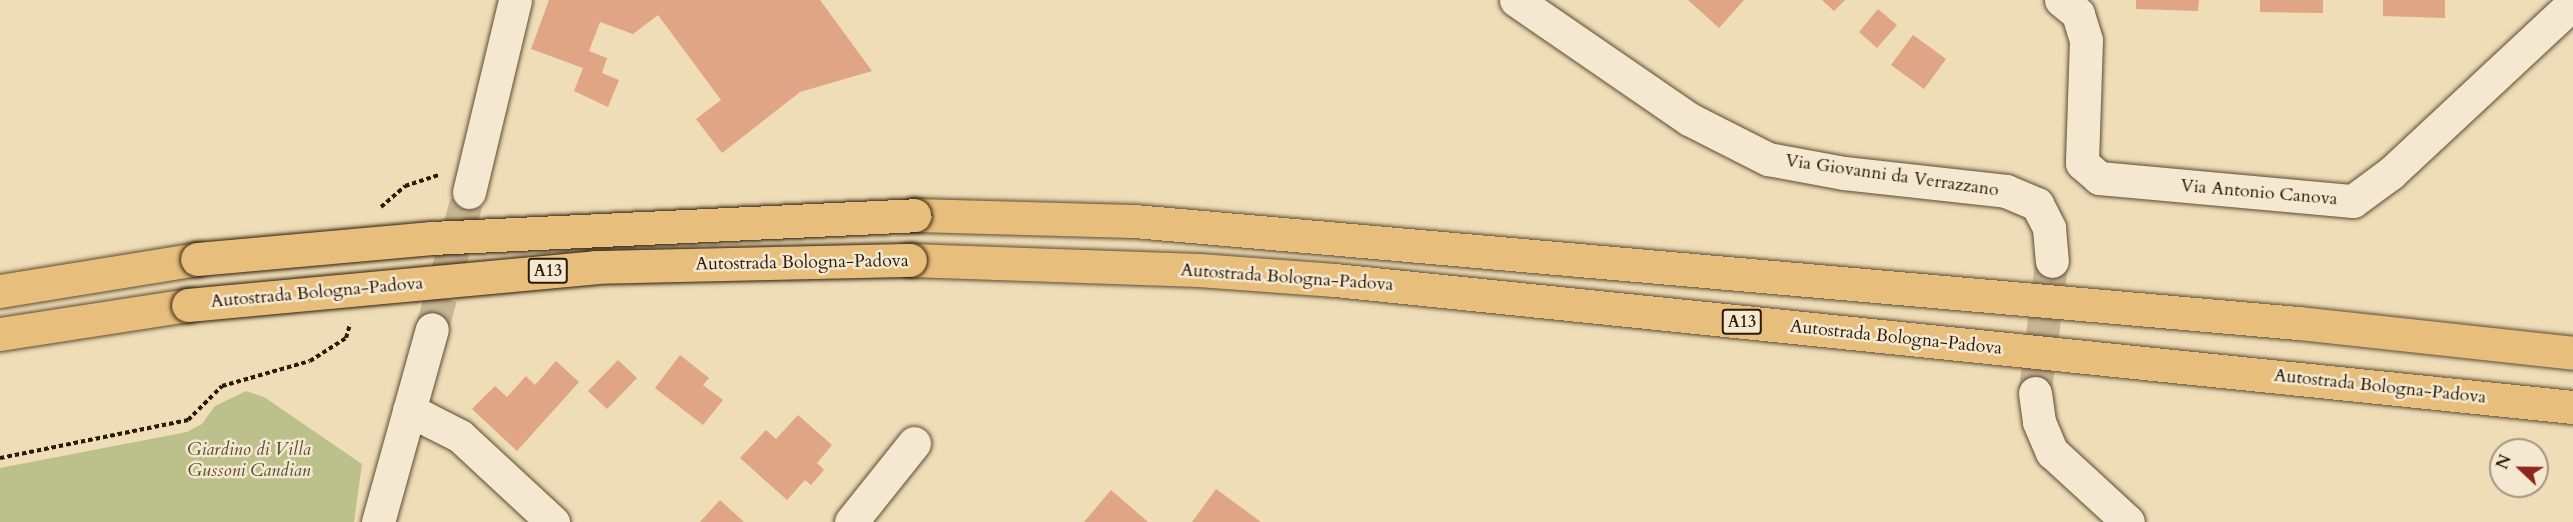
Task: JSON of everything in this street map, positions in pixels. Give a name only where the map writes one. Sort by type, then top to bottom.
[{"type":"highway","name":"A13","points":[[0,291],[197,259],[443,237],[914,215],[1134,221],[2298,323],[2573,353]]},
{"type":"highway","name":"Autostrada Bologna-Padova","points":[[0,334],[188,305],[595,267],[910,260],[1198,270],[1335,280],[2573,407]]},
{"type":"street","points":[[470,192],[515,0]]},
{"type":"street","name":"Via Giovanni da Verrazzano","points":[[1515,0],[1689,119],[1768,159],[1844,173],[2006,191],[2037,204],[2049,228],[2052,261]]},
{"type":"street","name":"Via Antonio Canova","points":[[2061,0],[2078,14],[2086,39],[2082,163],[2099,178],[2353,201],[2391,173],[2573,3]]},
{"type":"street","points":[[378,522],[432,329]]},
{"type":"street","points":[[2035,393],[2039,422],[2052,452],[2128,522]]},
{"type":"street","points":[[409,410],[460,436],[553,522]]},
{"type":"street","points":[[851,522],[914,443]]},
{"type":"green space","name":"Giardino di Villa Gussoni Candian","points":[[246,391],[264,397],[362,464],[354,522],[0,522],[0,468],[187,432],[202,424],[215,406]]},
{"type":"building","points":[[549,0],[820,0],[872,71],[800,92],[722,153],[696,119],[721,100],[658,15],[633,34],[600,22],[589,51],[607,58],[602,73],[619,80],[608,107],[574,91],[583,68],[531,49]]},
{"type":"building","points":[[1688,0],[1744,0],[1719,28]]},
{"type":"building","points":[[1822,0],[1845,0],[1834,11]]},
{"type":"building","points":[[2136,0],[2199,0],[2198,11],[2136,9]]},
{"type":"building","points":[[2260,0],[2323,0],[2323,13],[2260,12]]},
{"type":"building","points":[[2383,0],[2445,0],[2445,18],[2383,16]]},
{"type":"building","points":[[1878,9],[1897,25],[1877,48],[1859,32]]},
{"type":"building","points":[[1913,35],[1946,59],[1924,89],[1891,65]]},
{"type":"building","points":[[680,355],[709,378],[703,385],[723,400],[703,425],[655,388]]},
{"type":"building","points":[[618,360],[637,378],[607,409],[588,391]]},
{"type":"building","points":[[556,361],[579,382],[517,451],[472,409],[495,386],[507,397],[526,376],[535,385]]},
{"type":"building","points":[[798,415],[832,445],[817,463],[824,470],[811,485],[805,480],[787,500],[740,458],[766,430],[776,439]]},
{"type":"building","points":[[1216,489],[1242,508],[1261,522],[1192,522]]},
{"type":"building","points":[[1111,490],[1148,522],[1084,522]]},
{"type":"building","points":[[720,500],[744,522],[700,522]]},
{"type":"tunnel","points":[[432,329],[469,192]]},
{"type":"tunnel","points":[[2035,393],[2052,261]]}]
